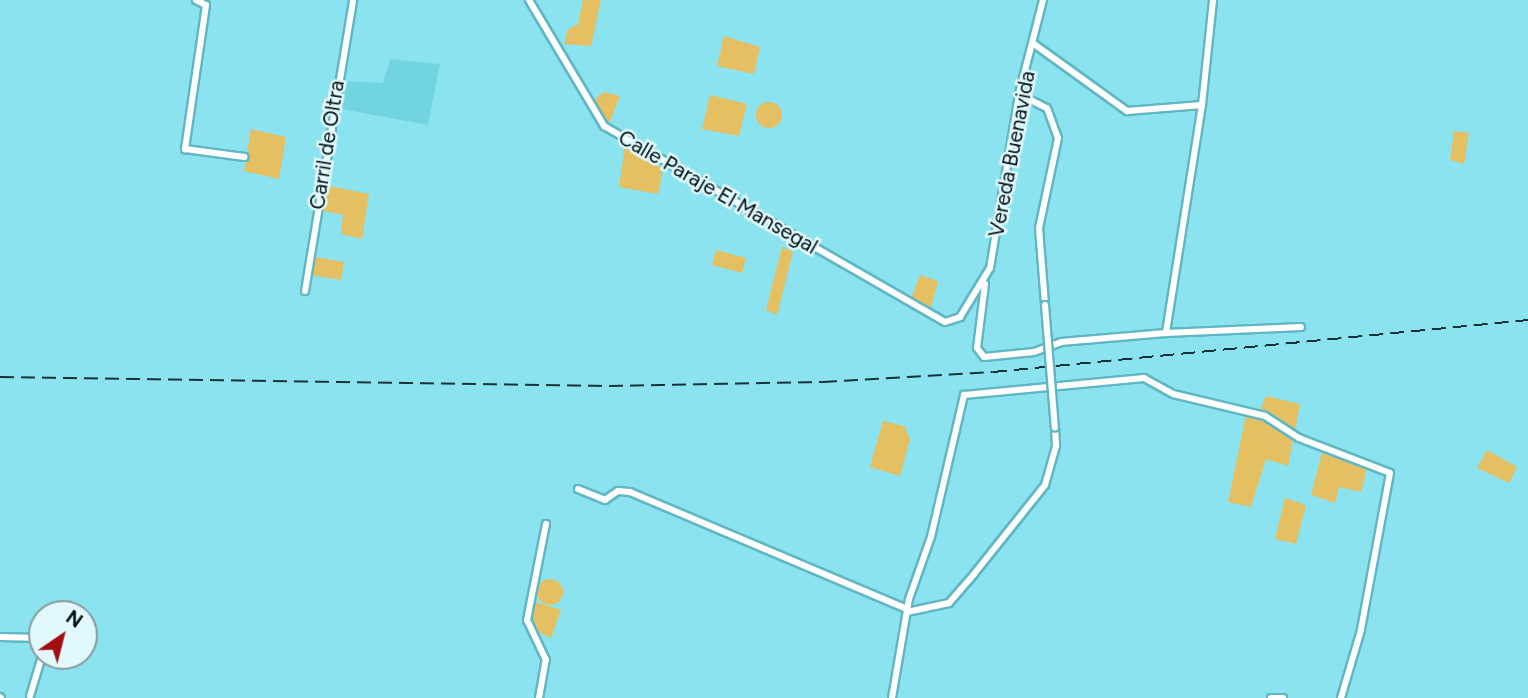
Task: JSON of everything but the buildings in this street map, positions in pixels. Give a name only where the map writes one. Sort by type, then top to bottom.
[{"type":"street","points":[[196,0],[206,5],[185,149],[244,157]]},
{"type":"street","name":"Carril de Oltra","points":[[306,291],[352,0]]},
{"type":"street","name":"Calle Paraje El Mansegal","points":[[529,0],[597,118],[610,130],[928,317],[945,322],[960,317],[985,282]]},
{"type":"street","name":"Vereda Buenavida","points":[[985,282],[990,268],[1019,94],[1034,44],[1043,0]]},
{"type":"street","points":[[1166,333],[1202,105],[1213,0]]},
{"type":"street","points":[[1034,44],[1127,111],[1202,105]]},
{"type":"street","points":[[578,489],[605,500],[618,491],[630,492],[907,611],[937,609],[959,593],[1045,485],[1056,446],[1039,228],[1058,138],[1047,108],[1019,94]]},
{"type":"street","points":[[985,282],[977,348],[984,356],[1034,352],[1061,342],[1166,333],[1301,327]]},
{"type":"street","points":[[892,698],[907,611],[931,537],[964,395],[1149,379],[1173,394],[1265,416],[1299,438],[1390,473],[1361,630],[1341,698]]},
{"type":"street","points":[[539,698],[546,660],[527,620],[546,524]]},
{"type":"street","points":[[0,637],[28,638]]},
{"type":"street","points":[[31,697],[38,670]]},
{"type":"street","points":[[1271,698],[1283,698]]},
{"type":"shaded area","points":[[583,0],[601,0],[591,46],[564,44],[568,29],[578,24]]},
{"type":"shaded area","points":[[724,36],[760,47],[754,74],[717,66]]},
{"type":"shaded area","points":[[390,59],[440,64],[428,125],[336,108],[342,81],[383,83]]},
{"type":"shaded area","points":[[604,92],[620,96],[609,124],[594,100]]},
{"type":"shaded area","points":[[710,95],[747,104],[739,136],[702,129]]},
{"type":"shaded area","points":[[769,102],[778,106],[782,115],[778,124],[769,128],[760,124],[756,115],[760,106]]},
{"type":"shaded area","points":[[251,129],[286,137],[279,179],[244,171]]},
{"type":"shaded area","points":[[1454,131],[1469,133],[1464,164],[1450,160]]},
{"type":"shaded area","points":[[625,146],[663,169],[658,194],[619,187]]},
{"type":"shaded area","points":[[324,185],[369,194],[362,239],[341,234],[343,215],[320,210]]},
{"type":"shaded area","points":[[782,247],[793,252],[777,315],[766,310]]},
{"type":"shaded area","points":[[716,250],[746,258],[742,273],[712,265]]},
{"type":"shaded area","points":[[314,257],[344,262],[341,280],[311,275]]},
{"type":"shaded area","points":[[920,275],[938,281],[930,311],[911,299]]},
{"type":"shaded area","points":[[1266,396],[1300,404],[1288,466],[1266,459],[1251,507],[1228,502],[1246,415],[1258,417]]},
{"type":"shaded area","points":[[883,421],[904,426],[910,439],[900,476],[870,467]]},
{"type":"shaded area","points":[[1487,450],[1517,467],[1509,483],[1477,468]]},
{"type":"shaded area","points":[[1322,453],[1367,468],[1361,492],[1339,487],[1335,503],[1311,495]]},
{"type":"shaded area","points":[[1285,498],[1306,505],[1296,544],[1275,539]]},
{"type":"shaded area","points":[[550,579],[559,583],[563,592],[559,601],[550,605],[541,601],[537,592],[541,583]]},
{"type":"shaded area","points":[[535,602],[561,610],[551,638],[530,628]]},
{"type":"railway","points":[[0,377],[609,386],[823,382],[993,372],[1528,320]]}]
